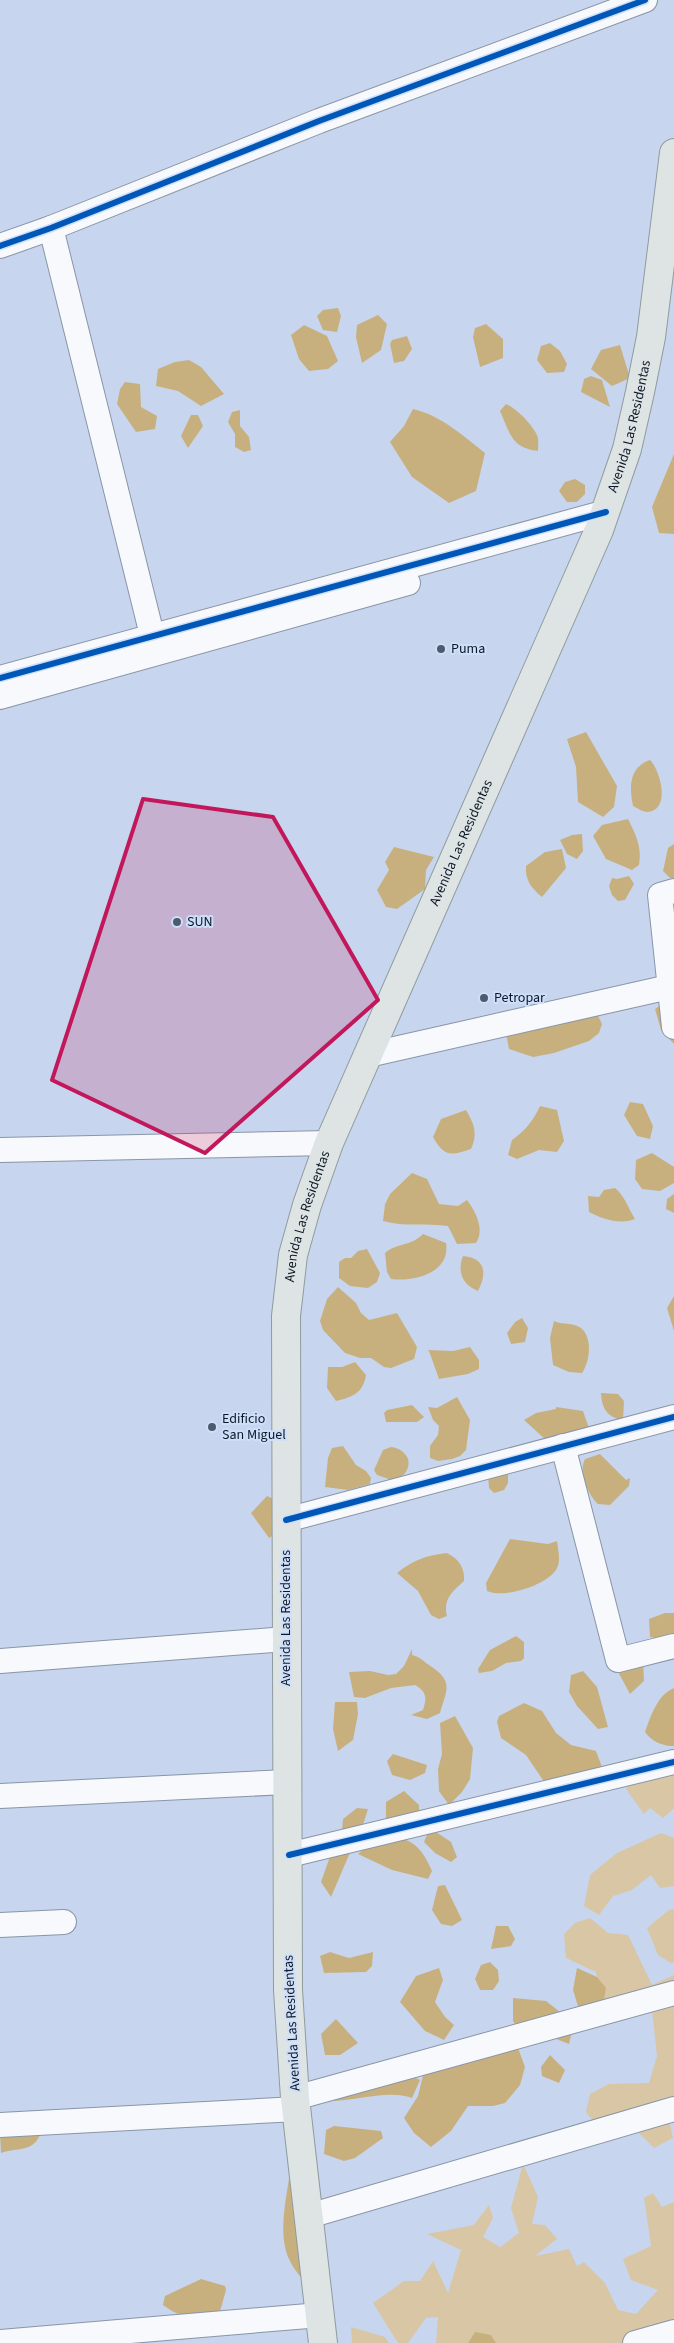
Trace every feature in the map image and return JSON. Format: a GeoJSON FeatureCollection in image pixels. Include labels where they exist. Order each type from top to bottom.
{"type":"FeatureCollection","features":[{"type":"Feature","properties":{"kind":"main road","name":"Avenida Las Residentas"},"geometry":{"type":"LineString","coordinates":[[322,2343],[296,2103],[288,1990],[287,1301],[293,1255],[307,1205],[330,1143],[602,521],[628,449],[651,337],[674,153]]}},
{"type":"Feature","properties":{"kind":"street"},"geometry":{"type":"LineString","coordinates":[[0,246],[51,228],[319,121],[644,0]]}},
{"type":"Feature","properties":{"kind":"street"},"geometry":{"type":"LineString","coordinates":[[51,228],[154,645]]}},
{"type":"Feature","properties":{"kind":"street"},"geometry":{"type":"LineString","coordinates":[[0,697],[154,645],[602,521]]}},
{"type":"Feature","properties":{"kind":"street"},"geometry":{"type":"LineString","coordinates":[[0,678],[154,645]]}},
{"type":"Feature","properties":{"kind":"street"},"geometry":{"type":"LineString","coordinates":[[674,891],[660,895],[674,1028]]}},
{"type":"Feature","properties":{"kind":"street"},"geometry":{"type":"LineString","coordinates":[[368,1055],[669,988]]}},
{"type":"Feature","properties":{"kind":"street"},"geometry":{"type":"LineString","coordinates":[[0,1150],[330,1143]]}},
{"type":"Feature","properties":{"kind":"street"},"geometry":{"type":"LineString","coordinates":[[286,1520],[674,1417]]}},
{"type":"Feature","properties":{"kind":"street"},"geometry":{"type":"LineString","coordinates":[[563,1446],[618,1660],[674,1646]]}},
{"type":"Feature","properties":{"kind":"street"},"geometry":{"type":"LineString","coordinates":[[0,1662],[286,1640]]}},
{"type":"Feature","properties":{"kind":"street"},"geometry":{"type":"LineString","coordinates":[[289,1854],[674,1762]]}},
{"type":"Feature","properties":{"kind":"street"},"geometry":{"type":"LineString","coordinates":[[0,1796],[287,1782]]}},
{"type":"Feature","properties":{"kind":"street"},"geometry":{"type":"LineString","coordinates":[[0,1925],[64,1922]]}},
{"type":"Feature","properties":{"kind":"street"},"geometry":{"type":"LineString","coordinates":[[0,2125],[296,2103],[674,1993]]}},
{"type":"Feature","properties":{"kind":"street"},"geometry":{"type":"LineString","coordinates":[[309,2216],[674,2109]]}},
{"type":"Feature","properties":{"kind":"street"},"geometry":{"type":"LineString","coordinates":[[0,2342],[320,2315]]}},
{"type":"Feature","properties":{"kind":"street"},"geometry":{"type":"LineString","coordinates":[[634,2343],[674,2332]]}},
{"type":"Feature","properties":{"kind":"highlighted area"},"geometry":{"type":"Polygon","coordinates":[[[143,799],[273,817],[378,1000],[205,1153],[52,1080],[143,799]]]}},
{"type":"Feature","properties":{"kind":"shaded area"},"geometry":{"type":"Polygon","coordinates":[[[338,308],[341,316],[337,332],[323,330],[317,316],[323,310],[338,308]]]}},
{"type":"Feature","properties":{"kind":"shaded area"},"geometry":{"type":"Polygon","coordinates":[[[378,315],[387,324],[381,350],[362,363],[356,337],[357,325],[378,315]]]}},
{"type":"Feature","properties":{"kind":"shaded area"},"geometry":{"type":"Polygon","coordinates":[[[486,324],[503,339],[503,358],[480,367],[473,337],[475,328],[486,324]]]}},
{"type":"Feature","properties":{"kind":"shaded area"},"geometry":{"type":"Polygon","coordinates":[[[304,325],[327,336],[338,361],[328,369],[309,371],[299,359],[291,335],[304,325]]]}},
{"type":"Feature","properties":{"kind":"shaded area"},"geometry":{"type":"Polygon","coordinates":[[[407,336],[412,349],[404,361],[394,363],[390,344],[392,340],[407,336]]]}},
{"type":"Feature","properties":{"kind":"shaded area"},"geometry":{"type":"Polygon","coordinates":[[[550,343],[560,351],[567,364],[564,372],[547,373],[537,360],[541,346],[550,343]]]}},
{"type":"Feature","properties":{"kind":"shaded area"},"geometry":{"type":"Polygon","coordinates":[[[620,345],[630,378],[612,386],[591,369],[601,350],[620,345]]]}},
{"type":"Feature","properties":{"kind":"shaded area"},"geometry":{"type":"Polygon","coordinates":[[[189,360],[201,367],[224,394],[201,406],[178,391],[156,386],[158,369],[175,362],[189,360]]]}},
{"type":"Feature","properties":{"kind":"shaded area"},"geometry":{"type":"Polygon","coordinates":[[[591,376],[602,380],[610,407],[581,392],[584,379],[591,376]]]}},
{"type":"Feature","properties":{"kind":"shaded area"},"geometry":{"type":"Polygon","coordinates":[[[125,382],[140,384],[141,407],[157,416],[155,429],[136,432],[117,404],[120,389],[125,382]]]}},
{"type":"Feature","properties":{"kind":"shaded area"},"geometry":{"type":"Polygon","coordinates":[[[506,404],[528,421],[535,431],[538,438],[538,451],[522,447],[509,433],[500,411],[506,404]]]}},
{"type":"Feature","properties":{"kind":"shaded area"},"geometry":{"type":"Polygon","coordinates":[[[413,409],[442,421],[485,453],[476,491],[449,503],[412,477],[390,442],[404,426],[413,409]]]}},
{"type":"Feature","properties":{"kind":"shaded area"},"geometry":{"type":"Polygon","coordinates":[[[240,410],[240,426],[249,437],[251,450],[244,452],[235,447],[235,434],[228,422],[232,412],[240,410]]]}},
{"type":"Feature","properties":{"kind":"shaded area"},"geometry":{"type":"Polygon","coordinates":[[[191,415],[198,415],[203,426],[188,448],[181,436],[191,415]]]}},
{"type":"Feature","properties":{"kind":"shaded area"},"geometry":{"type":"Polygon","coordinates":[[[674,454],[674,534],[659,533],[652,507],[674,454]]]}},
{"type":"Feature","properties":{"kind":"shaded area"},"geometry":{"type":"Polygon","coordinates":[[[575,479],[585,485],[585,494],[577,502],[567,502],[559,491],[565,482],[575,479]]]}},
{"type":"Feature","properties":{"kind":"shaded area"},"geometry":{"type":"Polygon","coordinates":[[[586,732],[617,786],[614,807],[603,817],[578,802],[576,767],[567,739],[586,732]]]}},
{"type":"Feature","properties":{"kind":"shaded area"},"geometry":{"type":"Polygon","coordinates":[[[650,760],[658,773],[662,790],[659,805],[654,810],[647,812],[633,806],[631,785],[634,773],[638,767],[650,760]]]}},
{"type":"Feature","properties":{"kind":"shaded area"},"geometry":{"type":"Polygon","coordinates":[[[628,819],[636,836],[640,852],[639,865],[632,870],[606,859],[593,836],[602,825],[628,819]]]}},
{"type":"Feature","properties":{"kind":"shaded area"},"geometry":{"type":"Polygon","coordinates":[[[582,834],[583,851],[577,859],[567,854],[560,840],[572,835],[582,834]]]}},
{"type":"Feature","properties":{"kind":"shaded area"},"geometry":{"type":"Polygon","coordinates":[[[674,844],[674,878],[670,878],[663,871],[668,848],[674,844]]]}},
{"type":"Feature","properties":{"kind":"shaded area"},"geometry":{"type":"Polygon","coordinates":[[[394,847],[434,857],[426,870],[425,889],[397,909],[386,907],[377,890],[389,870],[385,862],[394,847]]]}},
{"type":"Feature","properties":{"kind":"shaded area"},"geometry":{"type":"Polygon","coordinates":[[[562,849],[566,868],[542,897],[530,883],[526,866],[545,852],[562,849]]]}},
{"type":"Feature","properties":{"kind":"shaded area"},"geometry":{"type":"Polygon","coordinates":[[[629,876],[634,884],[625,900],[618,901],[612,895],[609,886],[612,878],[617,879],[629,876]]]}},
{"type":"Feature","properties":{"kind":"shaded area"},"geometry":{"type":"Polygon","coordinates":[[[674,995],[674,1044],[661,1030],[655,1009],[674,995]]]}},
{"type":"Feature","properties":{"kind":"shaded area"},"geometry":{"type":"Polygon","coordinates":[[[594,1007],[602,1024],[599,1033],[589,1041],[554,1053],[533,1057],[509,1049],[505,1028],[594,1007]]]}},
{"type":"Feature","properties":{"kind":"shaded area"},"geometry":{"type":"Polygon","coordinates":[[[630,1102],[643,1104],[653,1126],[650,1139],[637,1136],[624,1115],[630,1102]]]}},
{"type":"Feature","properties":{"kind":"shaded area"},"geometry":{"type":"Polygon","coordinates":[[[540,1106],[557,1110],[564,1141],[557,1152],[539,1150],[517,1159],[508,1155],[512,1140],[528,1125],[540,1106]]]}},
{"type":"Feature","properties":{"kind":"shaded area"},"geometry":{"type":"Polygon","coordinates":[[[466,1110],[475,1133],[471,1149],[453,1154],[449,1153],[437,1144],[433,1137],[441,1119],[466,1110]]]}},
{"type":"Feature","properties":{"kind":"shaded area"},"geometry":{"type":"Polygon","coordinates":[[[652,1153],[674,1167],[674,1183],[660,1191],[642,1189],[635,1179],[636,1160],[652,1153]]]}},
{"type":"Feature","properties":{"kind":"shaded area"},"geometry":{"type":"Polygon","coordinates":[[[412,1173],[427,1179],[439,1204],[458,1206],[467,1200],[478,1221],[480,1232],[476,1243],[457,1244],[448,1226],[399,1224],[383,1221],[385,1204],[390,1194],[412,1173]]]}},
{"type":"Feature","properties":{"kind":"shaded area"},"geometry":{"type":"Polygon","coordinates":[[[615,1188],[624,1198],[635,1219],[629,1221],[611,1220],[589,1212],[588,1196],[599,1197],[604,1190],[615,1188]]]}},
{"type":"Feature","properties":{"kind":"shaded area"},"geometry":{"type":"Polygon","coordinates":[[[674,1194],[674,1213],[666,1209],[667,1199],[674,1194]]]}},
{"type":"Feature","properties":{"kind":"shaded area"},"geometry":{"type":"Polygon","coordinates":[[[423,1234],[446,1243],[446,1253],[443,1262],[437,1268],[420,1277],[400,1280],[391,1279],[387,1272],[385,1253],[394,1247],[414,1241],[423,1234]]]}},
{"type":"Feature","properties":{"kind":"shaded area"},"geometry":{"type":"Polygon","coordinates":[[[367,1249],[380,1273],[377,1282],[368,1288],[350,1286],[339,1278],[339,1262],[345,1258],[351,1258],[358,1251],[367,1249]]]}},
{"type":"Feature","properties":{"kind":"shaded area"},"geometry":{"type":"Polygon","coordinates":[[[463,1256],[476,1260],[483,1268],[483,1279],[478,1291],[468,1285],[462,1277],[461,1262],[463,1256]]]}},
{"type":"Feature","properties":{"kind":"shaded area"},"geometry":{"type":"Polygon","coordinates":[[[338,1287],[356,1303],[361,1313],[369,1320],[397,1313],[417,1347],[414,1359],[391,1368],[384,1367],[371,1358],[360,1358],[345,1353],[323,1330],[320,1321],[327,1299],[338,1287]]]}},
{"type":"Feature","properties":{"kind":"shaded area"},"geometry":{"type":"Polygon","coordinates":[[[674,1296],[674,1331],[667,1308],[674,1296]]]}},
{"type":"Feature","properties":{"kind":"shaded area"},"geometry":{"type":"Polygon","coordinates":[[[522,1318],[528,1328],[525,1342],[511,1344],[507,1333],[515,1322],[522,1318]]]}},
{"type":"Feature","properties":{"kind":"shaded area"},"geometry":{"type":"Polygon","coordinates":[[[554,1321],[578,1326],[585,1332],[589,1350],[587,1363],[582,1373],[569,1372],[553,1365],[550,1338],[554,1321]]]}},
{"type":"Feature","properties":{"kind":"shaded area"},"geometry":{"type":"Polygon","coordinates":[[[470,1347],[479,1360],[479,1369],[468,1374],[439,1379],[427,1350],[453,1351],[470,1347]]]}},
{"type":"Feature","properties":{"kind":"shaded area"},"geometry":{"type":"Polygon","coordinates":[[[355,1362],[366,1375],[365,1381],[360,1390],[352,1396],[336,1401],[327,1388],[328,1367],[342,1367],[355,1362]]]}},
{"type":"Feature","properties":{"kind":"shaded area"},"geometry":{"type":"Polygon","coordinates":[[[601,1393],[618,1394],[624,1401],[623,1421],[606,1412],[601,1393]]]}},
{"type":"Feature","properties":{"kind":"shaded area"},"geometry":{"type":"Polygon","coordinates":[[[457,1397],[470,1420],[466,1450],[460,1456],[438,1461],[430,1458],[430,1446],[438,1435],[439,1426],[433,1420],[428,1407],[437,1408],[457,1397]]]}},
{"type":"Feature","properties":{"kind":"shaded area"},"geometry":{"type":"Polygon","coordinates":[[[412,1405],[424,1417],[417,1422],[386,1422],[384,1413],[387,1410],[412,1405]]]}},
{"type":"Feature","properties":{"kind":"shaded area"},"geometry":{"type":"Polygon","coordinates":[[[556,1407],[583,1411],[591,1434],[546,1440],[524,1420],[536,1413],[556,1409],[556,1407]]]}},
{"type":"Feature","properties":{"kind":"shaded area"},"geometry":{"type":"Polygon","coordinates":[[[343,1446],[356,1465],[366,1471],[371,1478],[370,1484],[348,1490],[325,1487],[328,1458],[332,1448],[343,1446]]]}},
{"type":"Feature","properties":{"kind":"shaded area"},"geometry":{"type":"Polygon","coordinates":[[[391,1447],[399,1449],[409,1461],[406,1472],[395,1481],[377,1475],[374,1470],[383,1450],[391,1447]]]}},
{"type":"Feature","properties":{"kind":"shaded area"},"geometry":{"type":"Polygon","coordinates":[[[600,1454],[626,1480],[630,1478],[629,1486],[610,1505],[598,1504],[594,1500],[583,1477],[585,1459],[600,1454]]]}},
{"type":"Feature","properties":{"kind":"shaded area"},"geometry":{"type":"Polygon","coordinates":[[[508,1472],[508,1483],[504,1490],[494,1493],[489,1488],[488,1475],[508,1472]]]}},
{"type":"Feature","properties":{"kind":"shaded area"},"geometry":{"type":"Polygon","coordinates":[[[267,1496],[280,1502],[281,1531],[269,1538],[251,1513],[267,1496]]]}},
{"type":"Feature","properties":{"kind":"shaded area"},"geometry":{"type":"Polygon","coordinates":[[[510,1539],[548,1544],[557,1541],[559,1558],[557,1568],[545,1580],[525,1589],[504,1593],[487,1591],[486,1583],[510,1539]]]}},
{"type":"Feature","properties":{"kind":"shaded area"},"geometry":{"type":"Polygon","coordinates":[[[447,1553],[460,1564],[464,1581],[452,1592],[447,1600],[447,1616],[439,1619],[431,1615],[418,1591],[397,1573],[421,1559],[447,1553]]]}},
{"type":"Feature","properties":{"kind":"shaded area"},"geometry":{"type":"Polygon","coordinates":[[[665,1613],[674,1613],[674,1642],[650,1637],[649,1619],[665,1613]]]}},
{"type":"Feature","properties":{"kind":"shaded area"},"geometry":{"type":"Polygon","coordinates":[[[516,1636],[524,1642],[524,1658],[521,1661],[506,1663],[492,1671],[479,1673],[478,1669],[490,1650],[516,1636]]]}},
{"type":"Feature","properties":{"kind":"shaded area"},"geometry":{"type":"Polygon","coordinates":[[[412,1649],[412,1655],[437,1671],[445,1681],[447,1686],[440,1713],[427,1719],[411,1715],[423,1710],[425,1702],[424,1693],[415,1685],[391,1688],[365,1698],[354,1697],[349,1672],[370,1671],[388,1675],[396,1674],[404,1666],[412,1649]]]}},
{"type":"Feature","properties":{"kind":"shaded area"},"geometry":{"type":"Polygon","coordinates":[[[610,1657],[643,1658],[644,1681],[630,1694],[610,1657]]]}},
{"type":"Feature","properties":{"kind":"shaded area"},"geometry":{"type":"Polygon","coordinates":[[[583,1671],[597,1687],[608,1727],[598,1729],[577,1706],[569,1692],[571,1675],[583,1671]]]}},
{"type":"Feature","properties":{"kind":"shaded area"},"geometry":{"type":"Polygon","coordinates":[[[674,1688],[674,1746],[670,1746],[654,1741],[645,1732],[659,1701],[668,1691],[674,1688]]]}},
{"type":"Feature","properties":{"kind":"shaded area"},"geometry":{"type":"Polygon","coordinates":[[[335,1702],[357,1702],[358,1714],[353,1740],[338,1751],[333,1729],[335,1702]]]}},
{"type":"Feature","properties":{"kind":"shaded area"},"geometry":{"type":"Polygon","coordinates":[[[524,1703],[542,1711],[556,1733],[571,1745],[596,1751],[602,1767],[549,1789],[526,1755],[501,1738],[497,1722],[499,1716],[524,1703]]]}},
{"type":"Feature","properties":{"kind":"shaded area"},"geometry":{"type":"Polygon","coordinates":[[[455,1716],[473,1748],[470,1779],[462,1792],[449,1805],[439,1791],[438,1769],[442,1754],[440,1723],[455,1716]]]}},
{"type":"Feature","properties":{"kind":"shaded area"},"geometry":{"type":"Polygon","coordinates":[[[393,1754],[427,1765],[425,1773],[410,1780],[392,1775],[387,1761],[393,1754]]]}},
{"type":"Feature","properties":{"kind":"shaded area"},"geometry":{"type":"Polygon","coordinates":[[[643,1764],[674,1772],[674,1808],[663,1818],[650,1808],[644,1814],[626,1789],[643,1764]]]}},
{"type":"Feature","properties":{"kind":"shaded area"},"geometry":{"type":"Polygon","coordinates":[[[404,1791],[419,1805],[419,1814],[386,1820],[386,1802],[404,1791]]]}},
{"type":"Feature","properties":{"kind":"shaded area"},"geometry":{"type":"Polygon","coordinates":[[[357,1808],[368,1809],[362,1828],[342,1830],[343,1819],[357,1808]]]}},
{"type":"Feature","properties":{"kind":"shaded area"},"geometry":{"type":"Polygon","coordinates":[[[430,1828],[451,1842],[457,1857],[451,1862],[435,1853],[424,1842],[430,1828]]]}},
{"type":"Feature","properties":{"kind":"shaded area"},"geometry":{"type":"Polygon","coordinates":[[[661,1833],[674,1838],[674,1886],[660,1888],[651,1875],[632,1890],[613,1896],[599,1915],[584,1906],[590,1875],[617,1853],[661,1833]]]}},
{"type":"Feature","properties":{"kind":"shaded area"},"geometry":{"type":"Polygon","coordinates":[[[381,1835],[407,1840],[418,1848],[432,1871],[428,1879],[392,1870],[358,1854],[381,1835]]]}},
{"type":"Feature","properties":{"kind":"shaded area"},"geometry":{"type":"Polygon","coordinates":[[[333,1848],[352,1848],[331,1897],[321,1882],[333,1848]]]}},
{"type":"Feature","properties":{"kind":"shaded area"},"geometry":{"type":"Polygon","coordinates":[[[445,1885],[462,1920],[452,1926],[441,1924],[432,1910],[438,1886],[445,1885]]]}},
{"type":"Feature","properties":{"kind":"shaded area"},"geometry":{"type":"Polygon","coordinates":[[[674,1909],[674,1962],[671,1963],[658,1955],[647,1928],[669,1910],[674,1909]]]}},
{"type":"Feature","properties":{"kind":"shaded area"},"geometry":{"type":"Polygon","coordinates":[[[590,1918],[608,1933],[628,1935],[652,1985],[674,1975],[674,2103],[666,2106],[673,2138],[654,2148],[637,2131],[594,2122],[586,2112],[590,2094],[609,2084],[649,2083],[657,2056],[652,2010],[603,2006],[596,1972],[566,1958],[564,1934],[575,1923],[590,1918]]]}},
{"type":"Feature","properties":{"kind":"shaded area"},"geometry":{"type":"Polygon","coordinates":[[[496,1926],[508,1926],[515,1939],[511,1946],[491,1949],[496,1926]]]}},
{"type":"Feature","properties":{"kind":"shaded area"},"geometry":{"type":"Polygon","coordinates":[[[330,1952],[349,1958],[373,1952],[372,1966],[366,1972],[324,1973],[320,1956],[330,1952]]]}},
{"type":"Feature","properties":{"kind":"shaded area"},"geometry":{"type":"Polygon","coordinates":[[[490,1962],[498,1970],[499,1981],[493,1990],[480,1990],[475,1979],[481,1965],[490,1962]]]}},
{"type":"Feature","properties":{"kind":"shaded area"},"geometry":{"type":"Polygon","coordinates":[[[439,1968],[443,1980],[435,2002],[445,2017],[454,2025],[444,2040],[425,2031],[400,2002],[416,1976],[439,1968]]]}},
{"type":"Feature","properties":{"kind":"shaded area"},"geometry":{"type":"Polygon","coordinates":[[[577,1968],[597,1977],[606,1988],[604,2000],[593,2014],[581,2016],[573,1990],[577,1968]]]}},
{"type":"Feature","properties":{"kind":"shaded area"},"geometry":{"type":"Polygon","coordinates":[[[513,1998],[546,2001],[574,2023],[569,2044],[534,2030],[516,2026],[513,2021],[513,1998]]]}},
{"type":"Feature","properties":{"kind":"shaded area"},"geometry":{"type":"Polygon","coordinates":[[[336,2019],[358,2043],[340,2055],[325,2055],[321,2034],[336,2019]]]}},
{"type":"Feature","properties":{"kind":"shaded area"},"geometry":{"type":"Polygon","coordinates":[[[518,2048],[525,2067],[520,2085],[505,2103],[493,2106],[468,2106],[451,2131],[431,2147],[414,2133],[404,2118],[418,2096],[425,2067],[518,2048]]]}},
{"type":"Feature","properties":{"kind":"shaded area"},"geometry":{"type":"Polygon","coordinates":[[[550,2055],[565,2070],[559,2083],[542,2076],[541,2067],[550,2055]]]}},
{"type":"Feature","properties":{"kind":"shaded area"},"geometry":{"type":"Polygon","coordinates":[[[396,2068],[420,2080],[412,2098],[382,2095],[327,2101],[396,2068]]]}},
{"type":"Feature","properties":{"kind":"shaded area"},"geometry":{"type":"Polygon","coordinates":[[[27,2122],[40,2135],[37,2141],[28,2147],[1,2153],[0,2132],[27,2122]]]}},
{"type":"Feature","properties":{"kind":"shaded area"},"geometry":{"type":"Polygon","coordinates":[[[334,2126],[381,2131],[383,2138],[355,2158],[344,2161],[324,2154],[326,2130],[334,2126]]]}},
{"type":"Feature","properties":{"kind":"shaded area"},"geometry":{"type":"Polygon","coordinates":[[[291,2164],[308,2286],[292,2264],[284,2239],[284,2213],[291,2164]]]}},
{"type":"Feature","properties":{"kind":"shaded area"},"geometry":{"type":"Polygon","coordinates":[[[523,2164],[538,2197],[532,2224],[545,2225],[557,2239],[535,2256],[569,2249],[577,2266],[584,2262],[605,2283],[618,2310],[636,2314],[658,2290],[631,2280],[623,2259],[651,2246],[644,2198],[653,2193],[662,2207],[674,2202],[674,2343],[436,2343],[438,2317],[426,2318],[408,2343],[398,2343],[373,2303],[404,2281],[420,2281],[433,2261],[448,2293],[461,2250],[427,2234],[474,2225],[489,2205],[493,2218],[483,2237],[500,2247],[519,2233],[511,2208],[523,2164]]]}},
{"type":"Feature","properties":{"kind":"shaded area"},"geometry":{"type":"Polygon","coordinates":[[[201,2279],[225,2286],[226,2290],[219,2315],[204,2318],[190,2317],[176,2313],[163,2305],[165,2296],[201,2279]]]}},
{"type":"Feature","properties":{"kind":"shaded area"},"geometry":{"type":"Polygon","coordinates":[[[351,2327],[385,2337],[389,2343],[352,2343],[351,2327]]]}},
{"type":"Feature","properties":{"kind":"shaded area"},"geometry":{"type":"Polygon","coordinates":[[[475,2332],[491,2335],[496,2343],[468,2343],[475,2332]]]}},
{"type":"Feature","properties":{"kind":"cycle path"},"geometry":{"type":"LineString","coordinates":[[0,246],[51,228],[319,121],[645,0]]}},
{"type":"Feature","properties":{"kind":"cycle path"},"geometry":{"type":"LineString","coordinates":[[0,678],[606,512]]}},
{"type":"Feature","properties":{"kind":"cycle path"},"geometry":{"type":"LineString","coordinates":[[286,1520],[674,1417]]}},
{"type":"Feature","properties":{"kind":"cycle path"},"geometry":{"type":"LineString","coordinates":[[289,1855],[674,1762]]}},
{"type":"Feature","properties":{"kind":"place","name":"Puma"},"geometry":{"type":"Point","coordinates":[441,649]}},
{"type":"Feature","properties":{"kind":"place","name":"SUN"},"geometry":{"type":"Point","coordinates":[177,922]}},
{"type":"Feature","properties":{"kind":"place","name":"Petropar"},"geometry":{"type":"Point","coordinates":[484,998]}},
{"type":"Feature","properties":{"kind":"place","name":"Edificio San Miguel"},"geometry":{"type":"Point","coordinates":[212,1427]}}]}
